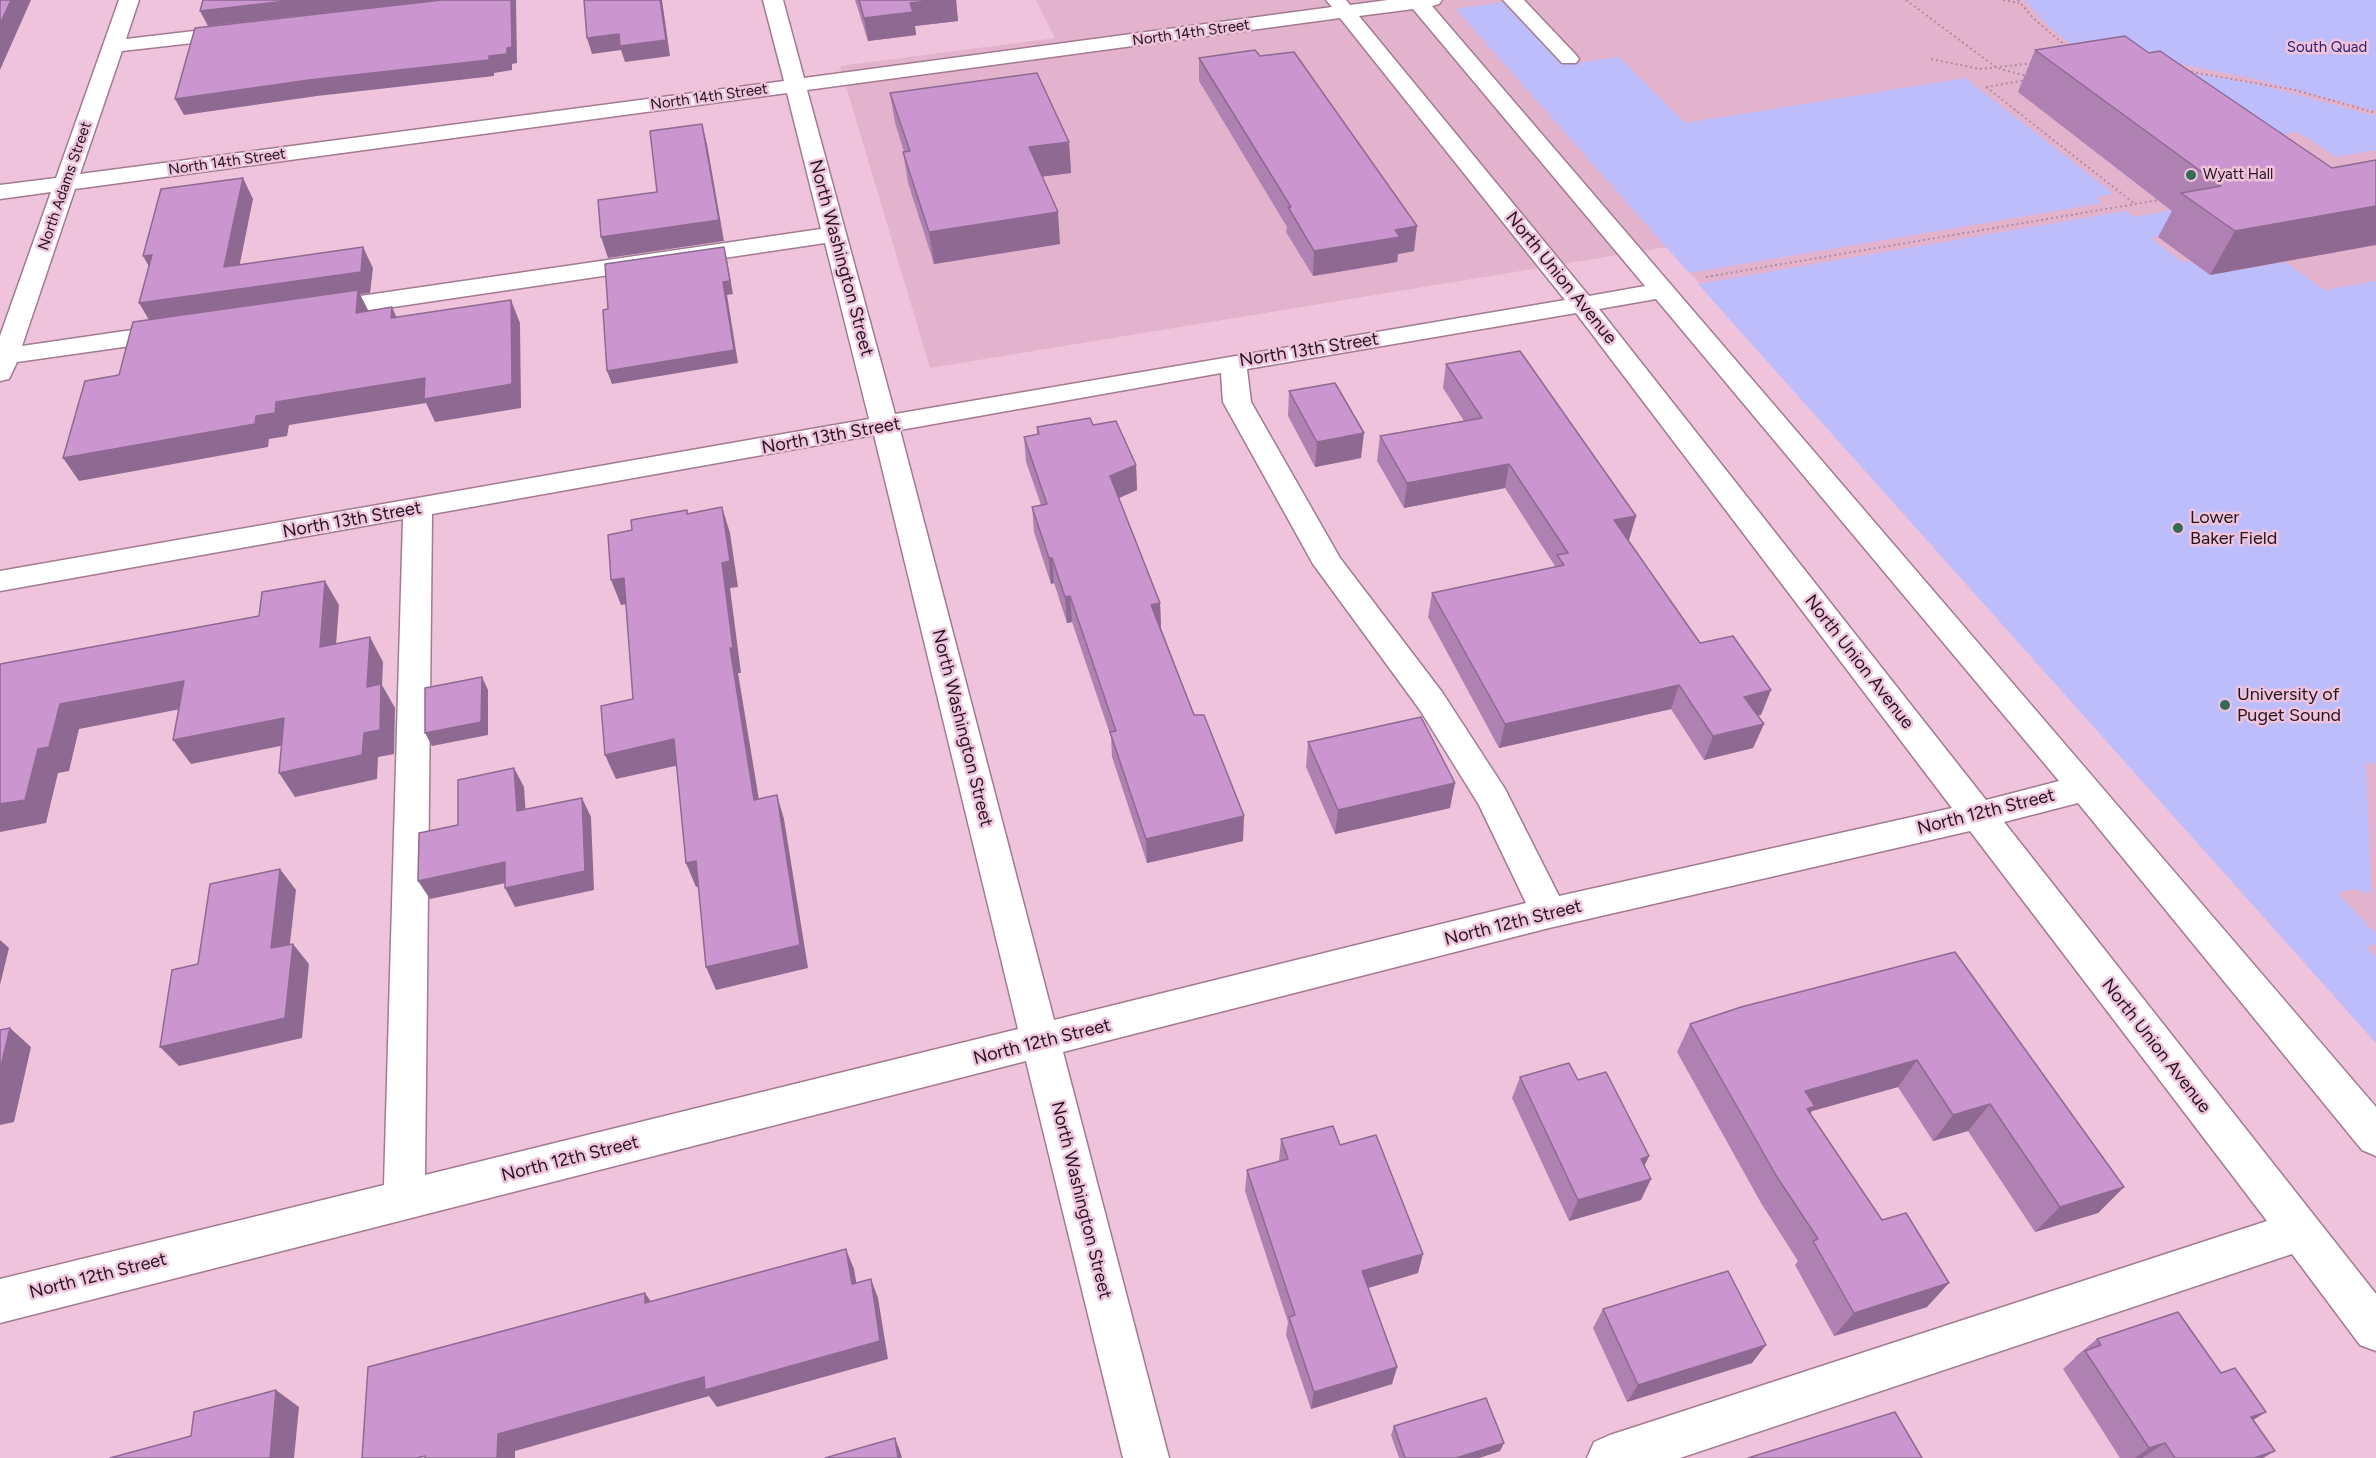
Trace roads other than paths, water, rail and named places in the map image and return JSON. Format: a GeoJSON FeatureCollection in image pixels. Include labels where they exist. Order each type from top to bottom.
{"type":"FeatureCollection","features":[{"type":"Feature","properties":{"kind":"street","name":"North Adams Street"},"geometry":{"type":"LineString","coordinates":[[3,364],[129,0]]}},
{"type":"Feature","properties":{"kind":"street","name":"North Washington Street"},"geometry":{"type":"LineString","coordinates":[[773,0],[885,426],[1146,1458]]}},
{"type":"Feature","properties":{"kind":"street"},"geometry":{"type":"LineString","coordinates":[[1513,0],[1569,59]]}},
{"type":"Feature","properties":{"kind":"street"},"geometry":{"type":"LineString","coordinates":[[1422,1],[1662,291],[2085,788],[2376,1137]]}},
{"type":"Feature","properties":{"kind":"street","name":"North 14th Street"},"geometry":{"type":"LineString","coordinates":[[0,192],[795,86],[1341,6],[1422,1]]}},
{"type":"Feature","properties":{"kind":"street","name":"North Union Avenue"},"geometry":{"type":"LineString","coordinates":[[1341,6],[1583,305],[2376,1329]]}},
{"type":"Feature","properties":{"kind":"street"},"geometry":{"type":"LineString","coordinates":[[114,46],[255,30]]}},
{"type":"Feature","properties":{"kind":"street"},"geometry":{"type":"LineString","coordinates":[[290,314],[834,234]]}},
{"type":"Feature","properties":{"kind":"street","name":"North 13th Street"},"geometry":{"type":"LineString","coordinates":[[0,581],[1233,363],[1662,291]]}},
{"type":"Feature","properties":{"kind":"street"},"geometry":{"type":"LineString","coordinates":[[3,364],[195,328]]}},
{"type":"Feature","properties":{"kind":"street"},"geometry":{"type":"LineString","coordinates":[[1233,363],[1237,402],[1328,564],[1431,701],[1493,799],[1549,913]]}},
{"type":"Feature","properties":{"kind":"street"},"geometry":{"type":"LineString","coordinates":[[404,1200],[418,508]]}},
{"type":"Feature","properties":{"kind":"street","name":"North 12th Street"},"geometry":{"type":"LineString","coordinates":[[0,1301],[1549,913],[1977,816],[2085,788]]}},
{"type":"Feature","properties":{"kind":"street"},"geometry":{"type":"LineString","coordinates":[[1610,1458],[2300,1231]]}},
{"type":"Feature","properties":{"kind":"place","name":"Wyatt Hall"},"geometry":{"type":"Point","coordinates":[2191,175]}},
{"type":"Feature","properties":{"kind":"place","name":"Lower Baker Field"},"geometry":{"type":"Point","coordinates":[2178,528]}},
{"type":"Feature","properties":{"kind":"place","name":"University of Puget Sound"},"geometry":{"type":"Point","coordinates":[2225,705]}},
{"type":"Feature","properties":{"kind":"park label","name":"South Quad"},"geometry":{"type":"Point","coordinates":[2327,48]}}]}
